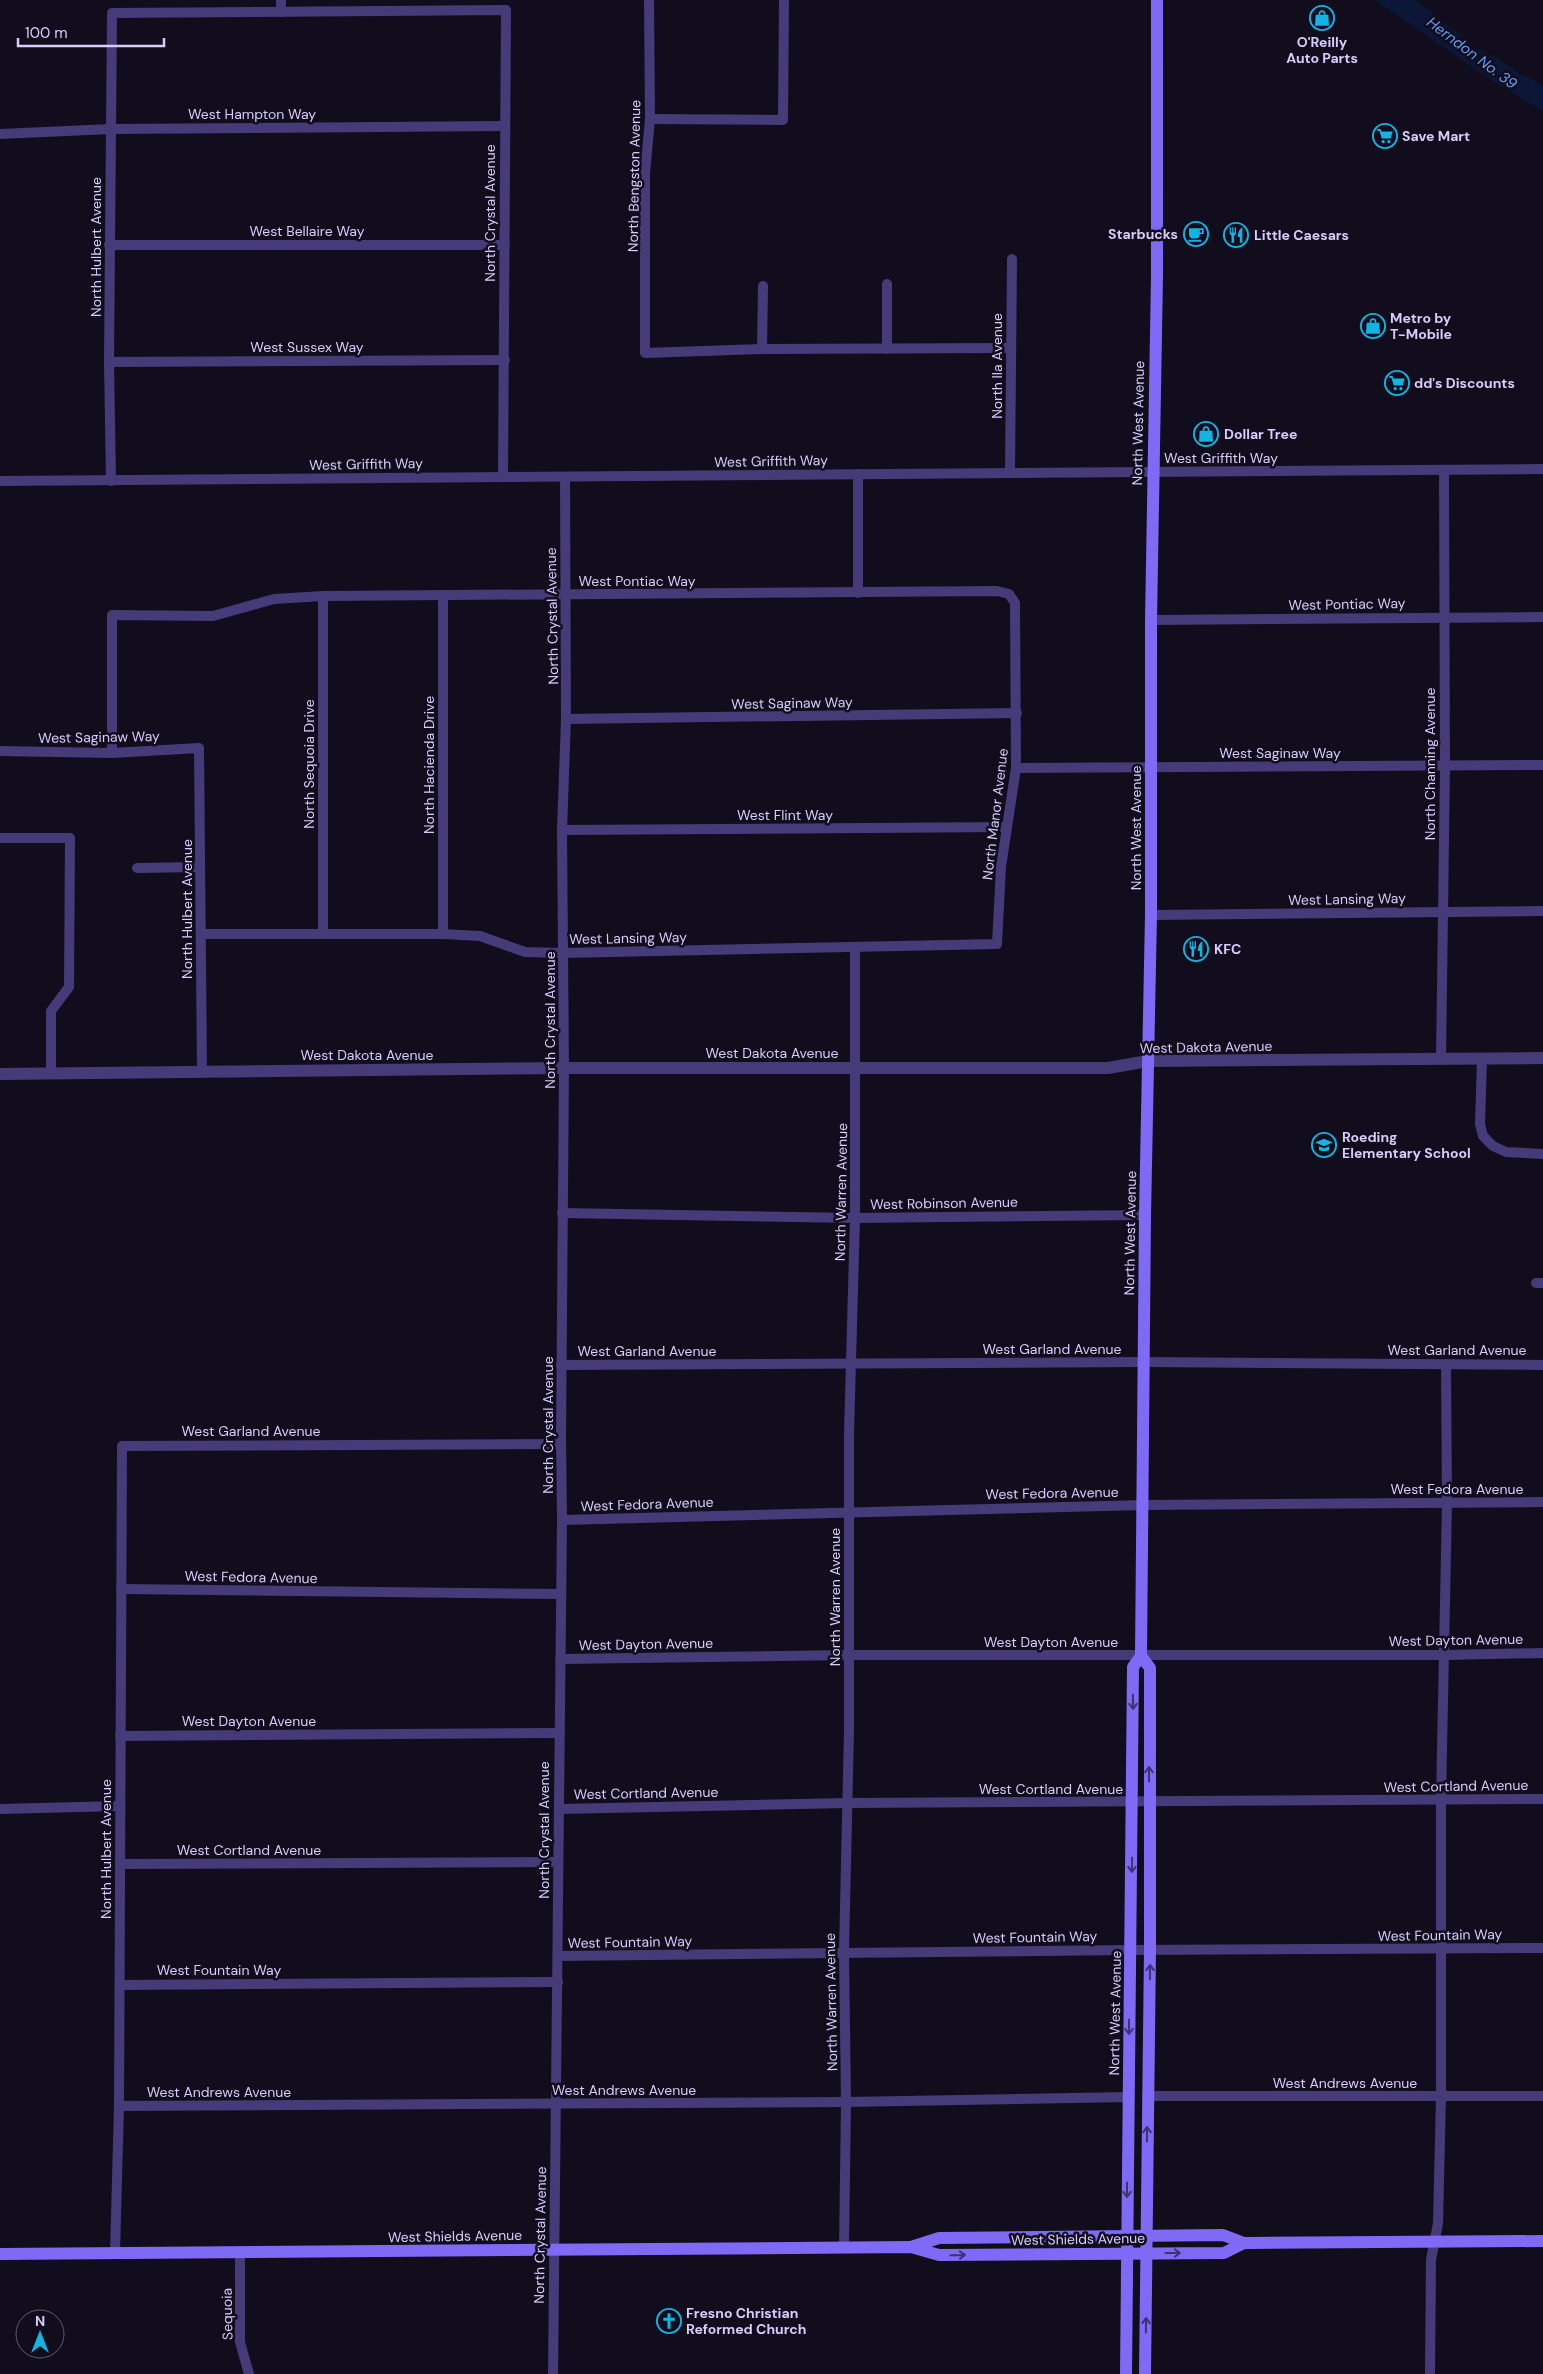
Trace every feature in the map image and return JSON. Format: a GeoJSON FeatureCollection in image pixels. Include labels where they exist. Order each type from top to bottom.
{"type":"FeatureCollection","features":[{"type":"Feature","properties":{"kind":"main road","name":"North West Avenue"},"geometry":{"type":"LineString","coordinates":[[1145,2374],[1150,1950],[1148,1802],[1150,1668],[1141,1656],[1151,915],[1152,472],[1157,276],[1156,0]]}},
{"type":"Feature","properties":{"kind":"main road","name":"North West Avenue"},"geometry":{"type":"LineString","coordinates":[[1126,2374],[1132,1667],[1141,1656]]}},
{"type":"Feature","properties":{"kind":"main road","name":"West Shields Avenue"},"geometry":{"type":"LineString","coordinates":[[911,2247],[939,2238],[1127,2235],[1223,2235],[1244,2244]]}},
{"type":"Feature","properties":{"kind":"main road","name":"West Shields Avenue"},"geometry":{"type":"LineString","coordinates":[[0,2254],[844,2247],[911,2247],[939,2255],[1224,2253],[1244,2244],[1543,2241]]}},
{"type":"Feature","properties":{"kind":"street"},"geometry":{"type":"LineString","coordinates":[[281,0],[281,12]]}},
{"type":"Feature","properties":{"kind":"street","name":"North Bengston Avenue"},"geometry":{"type":"LineString","coordinates":[[649,0],[650,120],[645,173],[645,353],[762,349]]}},
{"type":"Feature","properties":{"kind":"street"},"geometry":{"type":"LineString","coordinates":[[650,120],[783,120],[784,0]]}},
{"type":"Feature","properties":{"kind":"street","name":"North Crystal Avenue"},"geometry":{"type":"LineString","coordinates":[[281,12],[506,10],[503,476]]}},
{"type":"Feature","properties":{"kind":"street","name":"North Hulbert Avenue"},"geometry":{"type":"LineString","coordinates":[[111,481],[109,362],[112,14],[281,12]]}},
{"type":"Feature","properties":{"kind":"street","name":"West Hampton Way"},"geometry":{"type":"LineString","coordinates":[[0,134],[111,129],[504,126]]}},
{"type":"Feature","properties":{"kind":"street","name":"West Bellaire Way"},"geometry":{"type":"LineString","coordinates":[[110,245],[505,245]]}},
{"type":"Feature","properties":{"kind":"street","name":"North Ila Avenue"},"geometry":{"type":"LineString","coordinates":[[1010,473],[1012,259]]}},
{"type":"Feature","properties":{"kind":"street"},"geometry":{"type":"LineString","coordinates":[[887,284],[887,349]]}},
{"type":"Feature","properties":{"kind":"street"},"geometry":{"type":"LineString","coordinates":[[763,286],[762,349],[1011,348]]}},
{"type":"Feature","properties":{"kind":"street","name":"West Sussex Way"},"geometry":{"type":"LineString","coordinates":[[109,362],[505,360]]}},
{"type":"Feature","properties":{"kind":"street","name":"West Griffith Way"},"geometry":{"type":"LineString","coordinates":[[0,482],[503,476],[1543,469]]}},
{"type":"Feature","properties":{"kind":"street","name":"North Channing Avenue"},"geometry":{"type":"LineString","coordinates":[[1441,1059],[1445,767],[1444,470]]}},
{"type":"Feature","properties":{"kind":"street"},"geometry":{"type":"LineString","coordinates":[[858,474],[858,593]]}},
{"type":"Feature","properties":{"kind":"street","name":"North Crystal Avenue"},"geometry":{"type":"LineString","coordinates":[[552,2374],[558,1982],[558,1733],[562,1520],[561,1365],[564,1068],[562,830],[566,719],[565,477]]}},
{"type":"Feature","properties":{"kind":"street","name":"West Pontiac Way"},"geometry":{"type":"LineString","coordinates":[[112,753],[112,615],[212,616],[274,599],[323,596],[997,591],[1003,592],[1012,598]]}},
{"type":"Feature","properties":{"kind":"street","name":"North Sequoia Drive"},"geometry":{"type":"LineString","coordinates":[[323,596],[324,933]]}},
{"type":"Feature","properties":{"kind":"street","name":"North Hacienda Drive"},"geometry":{"type":"LineString","coordinates":[[443,596],[443,934]]}},
{"type":"Feature","properties":{"kind":"street","name":"North Manor Avenue"},"geometry":{"type":"LineString","coordinates":[[997,944],[1001,867],[1016,768],[1016,618],[1012,598]]}},
{"type":"Feature","properties":{"kind":"street","name":"West Pontiac Way"},"geometry":{"type":"LineString","coordinates":[[1151,620],[1543,617]]}},
{"type":"Feature","properties":{"kind":"street","name":"West Saginaw Way"},"geometry":{"type":"LineString","coordinates":[[566,719],[1017,714]]}},
{"type":"Feature","properties":{"kind":"street","name":"North Hulbert Avenue"},"geometry":{"type":"LineString","coordinates":[[199,748],[202,1071]]}},
{"type":"Feature","properties":{"kind":"street","name":"West Saginaw Way"},"geometry":{"type":"LineString","coordinates":[[0,751],[112,753],[199,748]]}},
{"type":"Feature","properties":{"kind":"street","name":"West Saginaw Way"},"geometry":{"type":"LineString","coordinates":[[1016,768],[1543,765]]}},
{"type":"Feature","properties":{"kind":"street","name":"West Flint Way"},"geometry":{"type":"LineString","coordinates":[[562,830],[1007,827]]}},
{"type":"Feature","properties":{"kind":"street"},"geometry":{"type":"LineString","coordinates":[[0,838],[70,838],[69,987],[51,1011],[51,1074]]}},
{"type":"Feature","properties":{"kind":"street"},"geometry":{"type":"LineString","coordinates":[[137,868],[200,867]]}},
{"type":"Feature","properties":{"kind":"street","name":"West Lansing Way"},"geometry":{"type":"LineString","coordinates":[[1151,915],[1543,911]]}},
{"type":"Feature","properties":{"kind":"street","name":"West Lansing Way"},"geometry":{"type":"LineString","coordinates":[[202,934],[443,934],[480,936],[525,952],[563,953],[997,944]]}},
{"type":"Feature","properties":{"kind":"street","name":"North Warren Avenue"},"geometry":{"type":"LineString","coordinates":[[844,2247],[846,2102],[844,1952],[849,1730],[848,1511],[850,1364],[856,1218],[855,948]]}},
{"type":"Feature","properties":{"kind":"street"},"geometry":{"type":"LineString","coordinates":[[1482,1058],[1480,1124],[1483,1136],[1493,1146],[1506,1152],[1543,1154]]}},
{"type":"Feature","properties":{"kind":"street","name":"West Dakota Avenue"},"geometry":{"type":"LineString","coordinates":[[0,1074],[564,1068],[1108,1068],[1148,1061],[1543,1058]]}},
{"type":"Feature","properties":{"kind":"street","name":"West Robinson Avenue"},"geometry":{"type":"LineString","coordinates":[[562,1213],[856,1218],[1146,1214]]}},
{"type":"Feature","properties":{"kind":"street","name":"West Garland Avenue"},"geometry":{"type":"LineString","coordinates":[[561,1365],[1144,1362],[1543,1365]]}},
{"type":"Feature","properties":{"kind":"street"},"geometry":{"type":"LineString","coordinates":[[1430,2374],[1431,2260],[1438,2223],[1440,2097],[1441,1800],[1447,1503],[1446,1364]]}},
{"type":"Feature","properties":{"kind":"street","name":"West Garland Avenue"},"geometry":{"type":"LineString","coordinates":[[122,1446],[561,1444]]}},
{"type":"Feature","properties":{"kind":"street","name":"North Hulbert Avenue"},"geometry":{"type":"LineString","coordinates":[[115,2253],[119,2106],[122,1446]]}},
{"type":"Feature","properties":{"kind":"street","name":"West Fedora Avenue"},"geometry":{"type":"LineString","coordinates":[[562,1520],[848,1511],[1144,1505],[1543,1502]]}},
{"type":"Feature","properties":{"kind":"street","name":"West Fedora Avenue"},"geometry":{"type":"LineString","coordinates":[[121,1589],[561,1594]]}},
{"type":"Feature","properties":{"kind":"street","name":"West Dayton Avenue"},"geometry":{"type":"LineString","coordinates":[[560,1659],[849,1655],[1141,1656],[1543,1653]]}},
{"type":"Feature","properties":{"kind":"street","name":"West Dayton Avenue"},"geometry":{"type":"LineString","coordinates":[[120,1736],[558,1733]]}},
{"type":"Feature","properties":{"kind":"street","name":"West Cortland Avenue"},"geometry":{"type":"LineString","coordinates":[[559,1808],[1543,1799]]}},
{"type":"Feature","properties":{"kind":"street"},"geometry":{"type":"LineString","coordinates":[[0,1809],[119,1806]]}},
{"type":"Feature","properties":{"kind":"street","name":"West Cortland Avenue"},"geometry":{"type":"LineString","coordinates":[[120,1864],[558,1862]]}},
{"type":"Feature","properties":{"kind":"street","name":"West Fountain Way"},"geometry":{"type":"LineString","coordinates":[[558,1956],[844,1952],[1543,1948]]}},
{"type":"Feature","properties":{"kind":"street","name":"West Fountain Way"},"geometry":{"type":"LineString","coordinates":[[120,1985],[558,1982]]}},
{"type":"Feature","properties":{"kind":"street","name":"West Andrews Avenue"},"geometry":{"type":"LineString","coordinates":[[1147,2096],[1543,2096]]}},
{"type":"Feature","properties":{"kind":"street","name":"West Andrews Avenue"},"geometry":{"type":"LineString","coordinates":[[119,2106],[846,2102],[1129,2097]]}},
{"type":"Feature","properties":{"kind":"street","name":"Sequoia"},"geometry":{"type":"LineString","coordinates":[[240,2253],[240,2342],[249,2374]]}},
{"type":"Feature","properties":{"kind":"water","name":"Herndon No. 39"},"geometry":{"type":"Polygon","coordinates":[[[1375,0],[1416,0],[1460,35],[1465,44],[1496,57],[1543,87],[1543,111],[1494,82],[1375,0]]]}},
{"type":"Feature","properties":{"kind":"place","name":"O'Reilly Auto Parts"},"geometry":{"type":"Point","coordinates":[1322,18]}},
{"type":"Feature","properties":{"kind":"place","name":"Save Mart"},"geometry":{"type":"Point","coordinates":[1385,136]}},
{"type":"Feature","properties":{"kind":"place","name":"Starbucks"},"geometry":{"type":"Point","coordinates":[1196,234]}},
{"type":"Feature","properties":{"kind":"place","name":"Little Caesars"},"geometry":{"type":"Point","coordinates":[1236,235]}},
{"type":"Feature","properties":{"kind":"place","name":"Metro by T-Mobile"},"geometry":{"type":"Point","coordinates":[1373,326]}},
{"type":"Feature","properties":{"kind":"place","name":"dd's Discounts"},"geometry":{"type":"Point","coordinates":[1397,383]}},
{"type":"Feature","properties":{"kind":"place","name":"Dollar Tree"},"geometry":{"type":"Point","coordinates":[1206,434]}},
{"type":"Feature","properties":{"kind":"place","name":"KFC"},"geometry":{"type":"Point","coordinates":[1196,949]}},
{"type":"Feature","properties":{"kind":"place","name":"Roeding Elementary School"},"geometry":{"type":"Point","coordinates":[1324,1145]}},
{"type":"Feature","properties":{"kind":"place","name":"Fresno Christian Reformed Church"},"geometry":{"type":"Point","coordinates":[669,2321]}}]}
